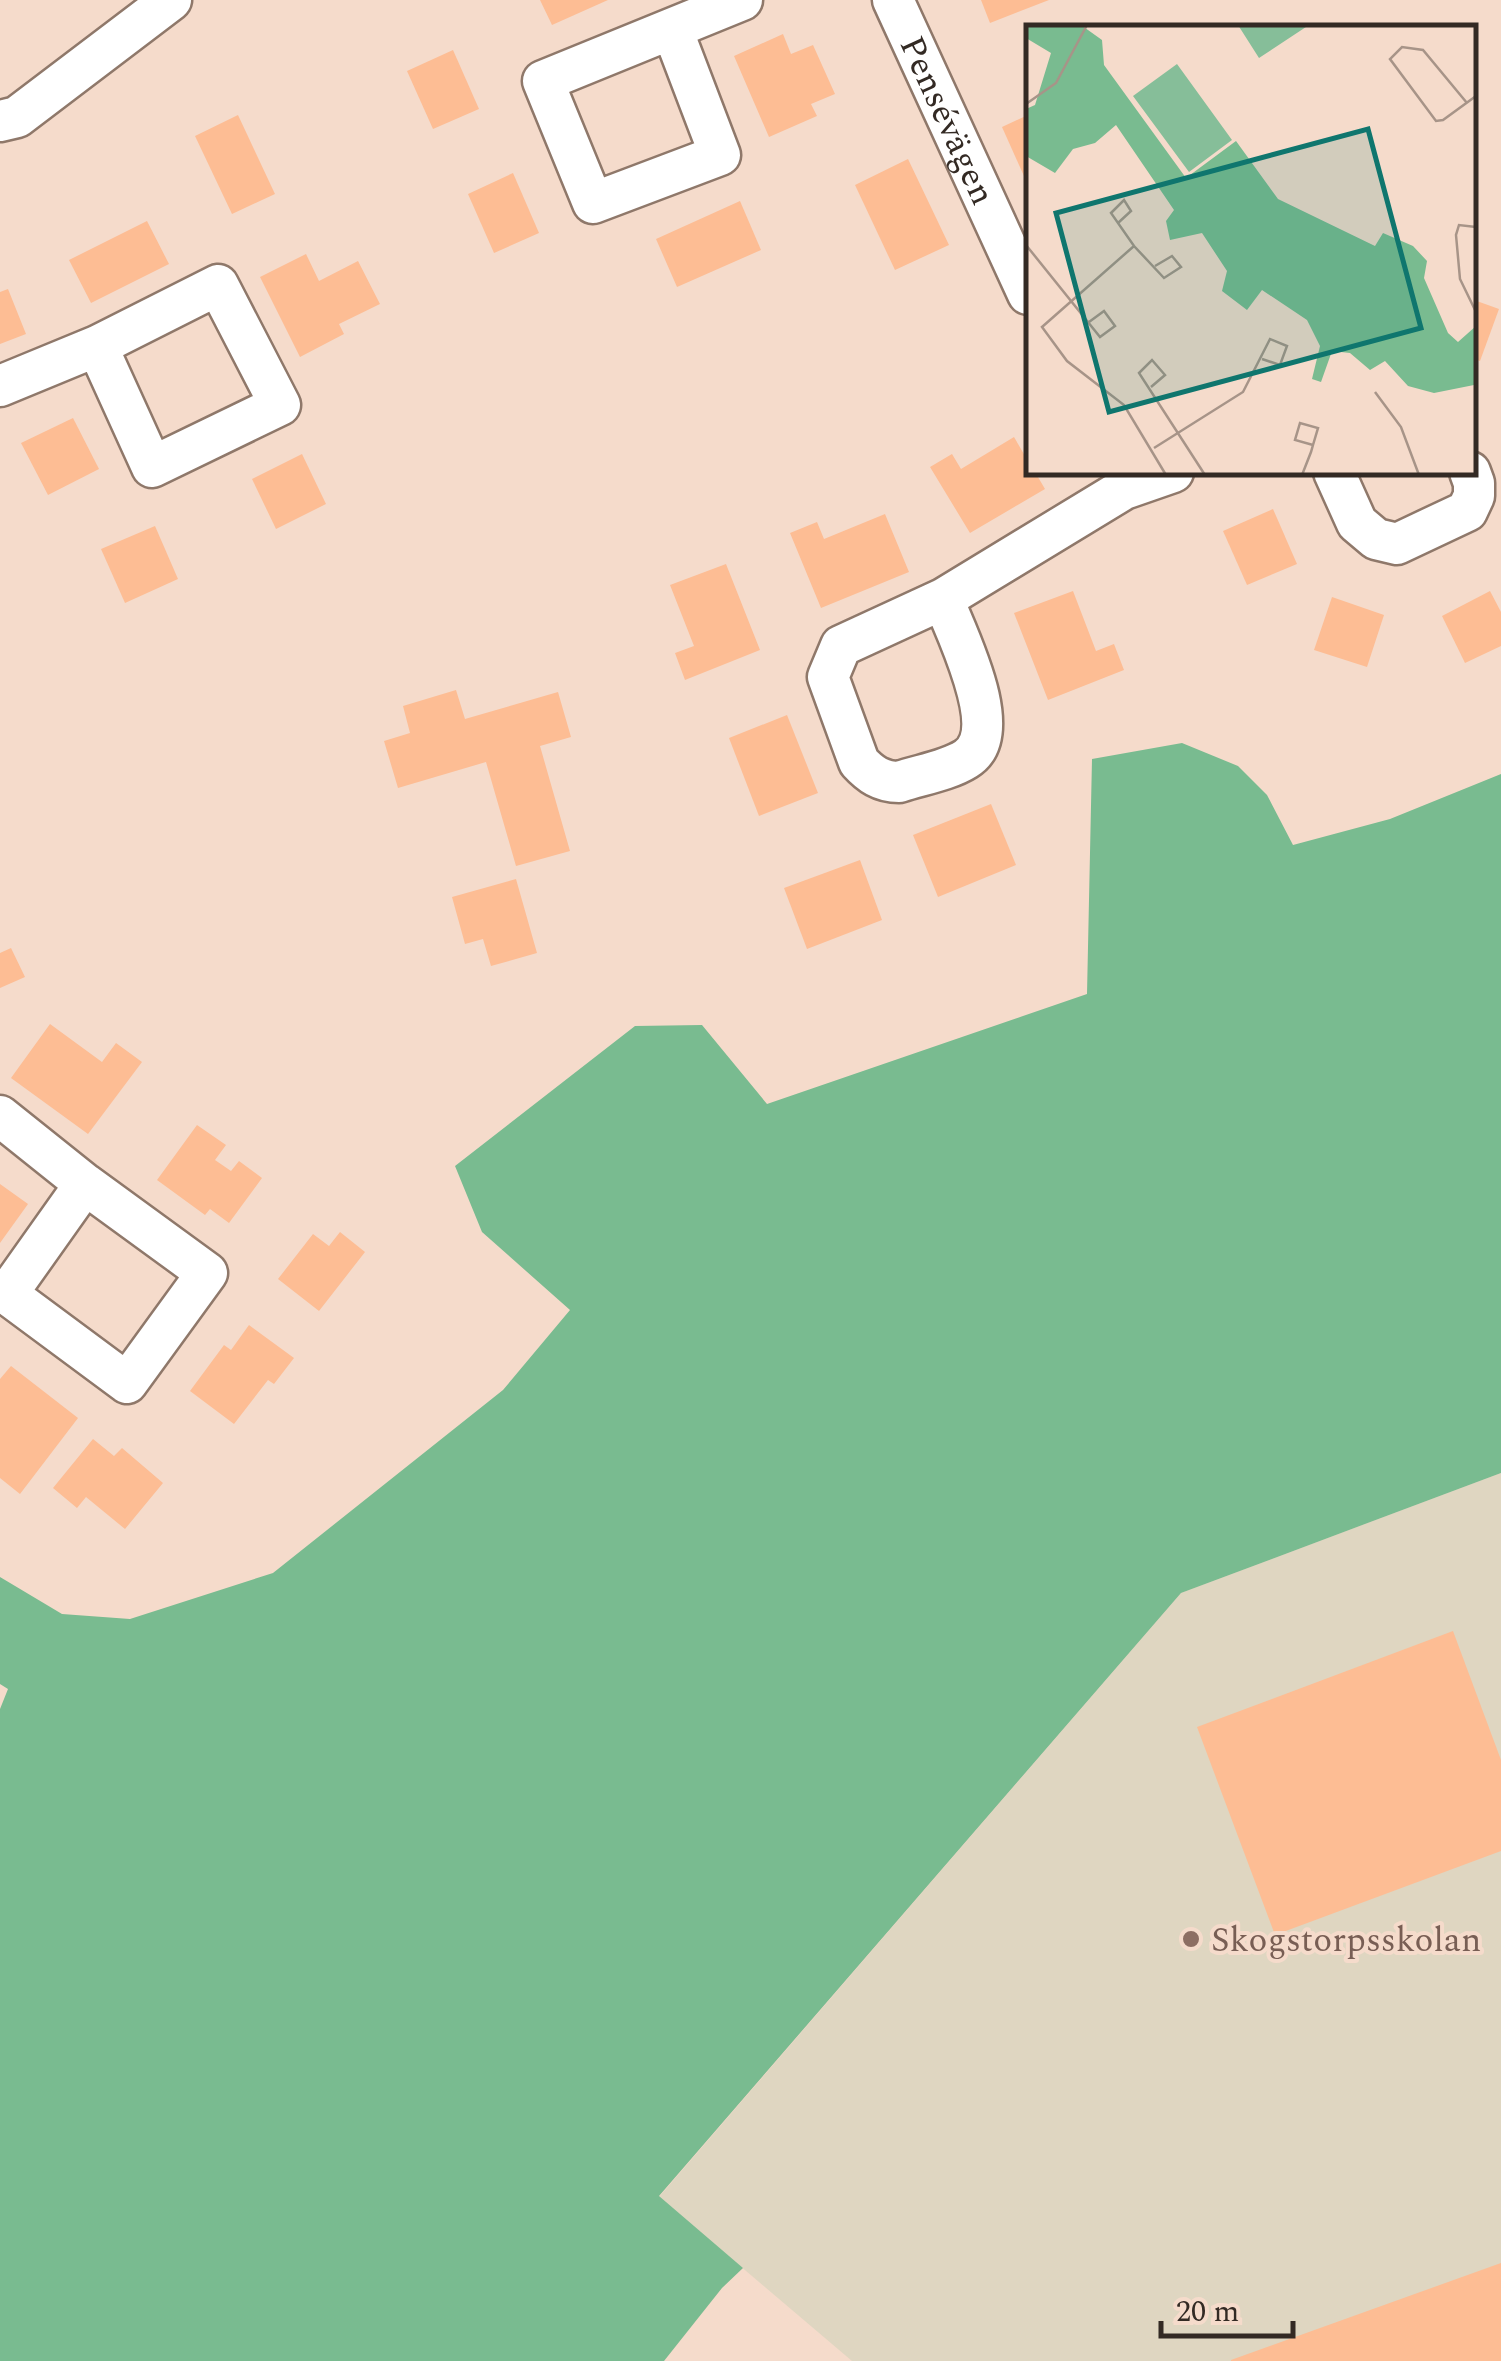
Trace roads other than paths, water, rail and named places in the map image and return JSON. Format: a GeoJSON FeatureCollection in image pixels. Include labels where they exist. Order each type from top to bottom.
{"type":"FeatureCollection","features":[{"type":"Feature","properties":{"kind":"street"},"geometry":{"type":"LineString","coordinates":[[0,121],[17,117],[170,0]]}},
{"type":"Feature","properties":{"kind":"street"},"geometry":{"type":"LineString","coordinates":[[672,28],[720,155],[593,203],[544,81],[672,28],[742,0]]}},
{"type":"Feature","properties":{"kind":"street","name":"Pensévägen"},"geometry":{"type":"LineString","coordinates":[[893,0],[1026,290]]}},
{"type":"Feature","properties":{"kind":"street"},"geometry":{"type":"LineString","coordinates":[[0,386],[97,346],[218,285],[280,406],[152,466],[97,346]]}},
{"type":"Feature","properties":{"kind":"street"},"geometry":{"type":"LineString","coordinates":[[943,598],[979,695],[984,718],[979,742],[968,758],[899,782],[888,782],[859,762],[828,677],[841,646],[943,598],[1120,481],[1155,475]]}},
{"type":"Feature","properties":{"kind":"street"},"geometry":{"type":"LineString","coordinates":[[1335,475],[1357,523],[1376,539],[1396,544],[1467,511],[1474,496],[1470,475]]}},
{"type":"Feature","properties":{"kind":"street"},"geometry":{"type":"LineString","coordinates":[[0,1116],[85,1184],[208,1273],[127,1383],[7,1294],[85,1184]]}},
{"type":"Feature","properties":{"kind":"place","name":"Skogstorpsskolan"},"geometry":{"type":"Point","coordinates":[1191,1939]}}]}
